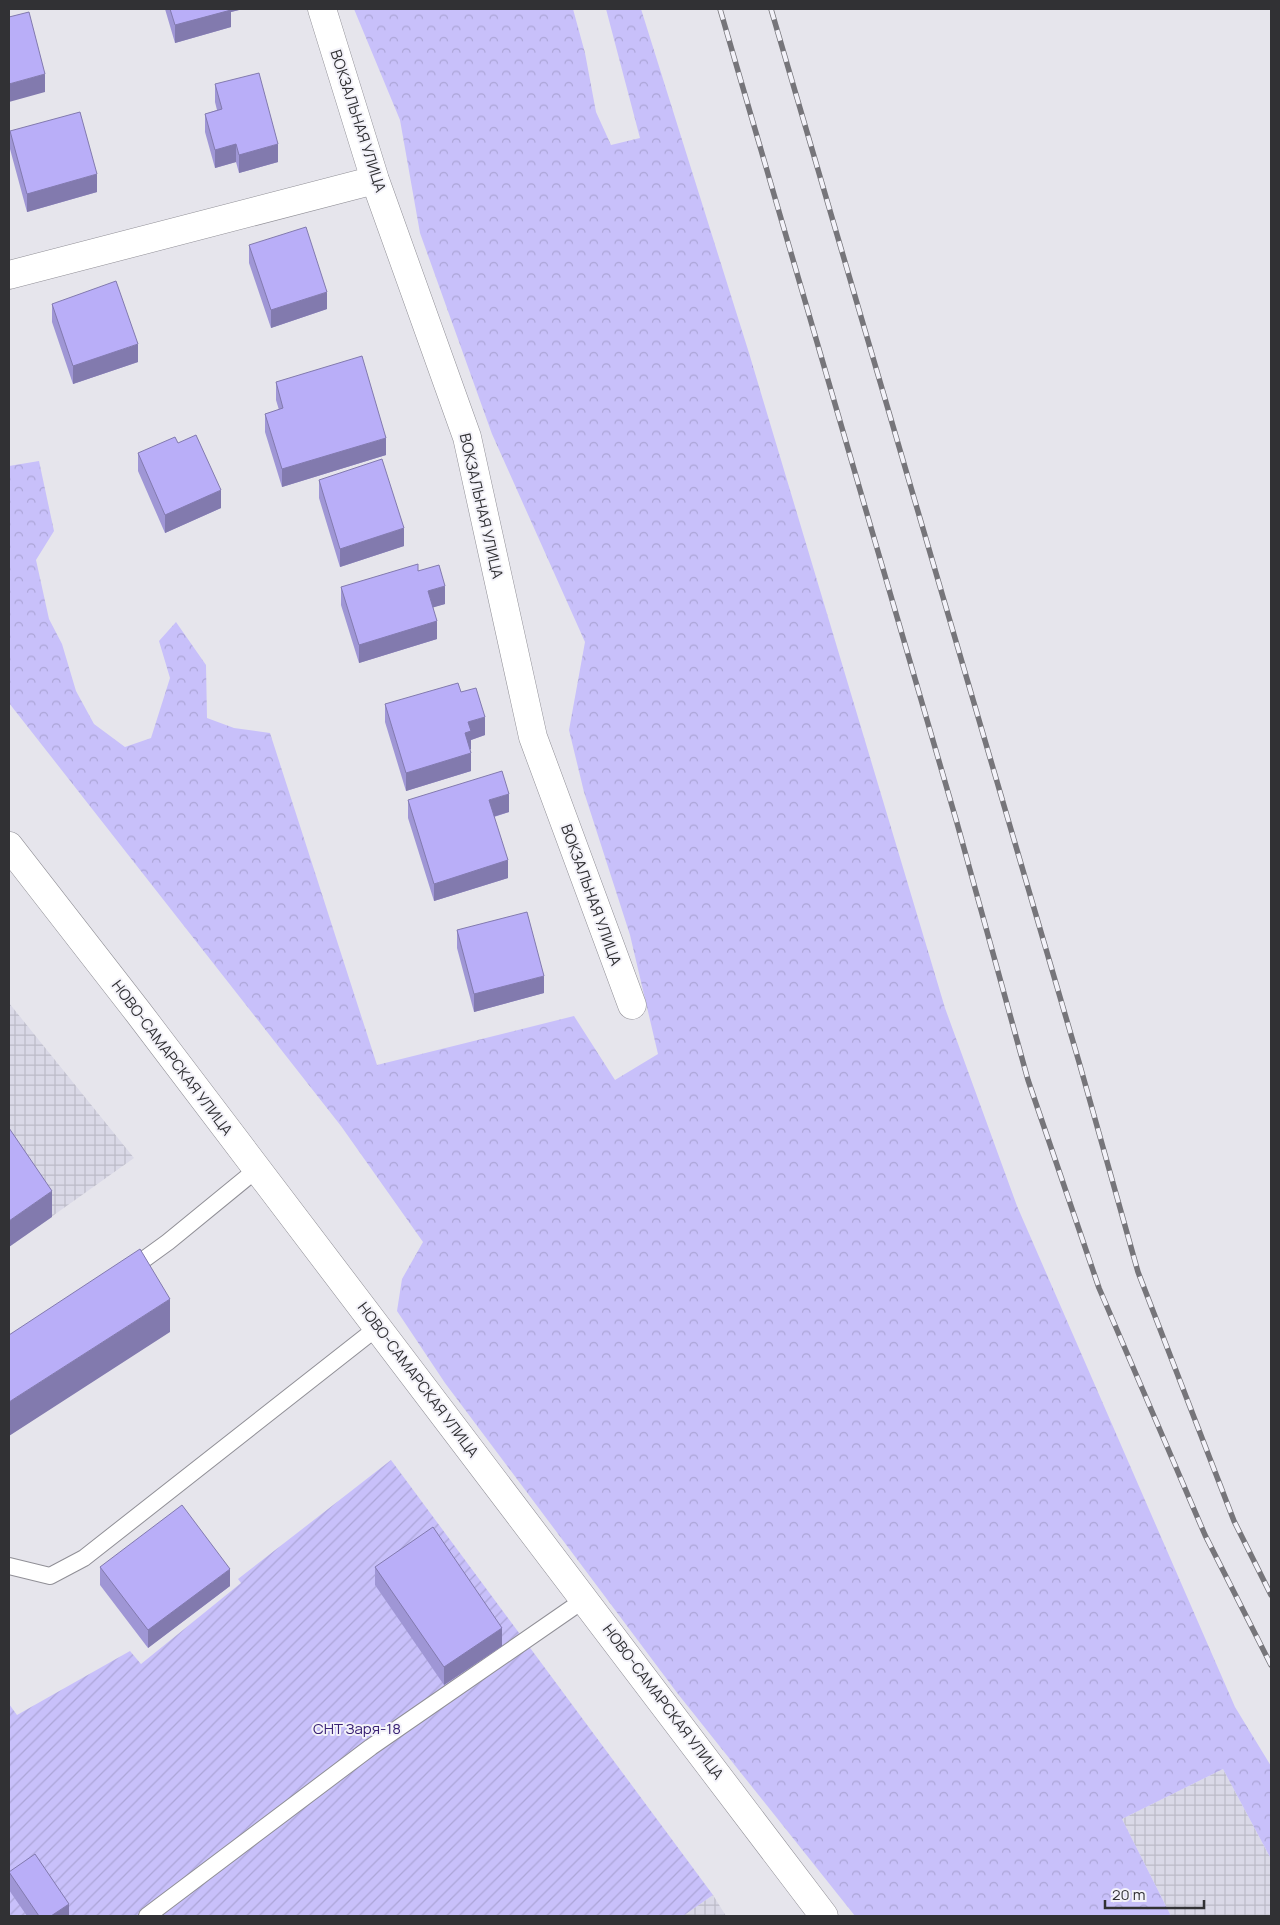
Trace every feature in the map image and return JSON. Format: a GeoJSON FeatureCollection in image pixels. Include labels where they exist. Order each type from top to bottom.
{"type":"FeatureCollection","features":[{"type":"Feature","properties":{"kind":"street","name":"ВОКЗАЛЬНАЯ УЛИЦА"},"geometry":{"type":"LineString","coordinates":[[322,9],[375,180],[467,437],[532,737],[632,1005]]}},
{"type":"Feature","properties":{"kind":"street"},"geometry":{"type":"LineString","coordinates":[[9,275],[375,180]]}},
{"type":"Feature","properties":{"kind":"street","name":"НОВО-САМАРСКАЯ УЛИЦА"},"geometry":{"type":"LineString","coordinates":[[9,846],[378,1327],[824,1916]]}},
{"type":"Feature","properties":{"kind":"lane"},"geometry":{"type":"LineString","coordinates":[[113,1282],[168,1242],[256,1170]]}},
{"type":"Feature","properties":{"kind":"lane"},"geometry":{"type":"LineString","coordinates":[[9,1566],[50,1576],[84,1558],[378,1327]]}},
{"type":"Feature","properties":{"kind":"lane"},"geometry":{"type":"LineString","coordinates":[[147,1916],[371,1747],[585,1599]]}},
{"type":"Feature","properties":{"kind":"shaded area"},"geometry":{"type":"Polygon","coordinates":[[[9,1003],[134,1158],[9,1247],[9,1003]]]}},
{"type":"Feature","properties":{"kind":"shaded area"},"geometry":{"type":"Polygon","coordinates":[[[1223,1769],[1271,1859],[1271,1916],[1171,1916],[1122,1819],[1223,1769]]]}},
{"type":"Feature","properties":{"kind":"shaded area"},"geometry":{"type":"Polygon","coordinates":[[[713,1895],[726,1916],[683,1916],[713,1895]]]}},
{"type":"Feature","properties":{"kind":"green space"},"geometry":{"type":"Polygon","coordinates":[[[354,9],[573,9],[585,53],[596,112],[611,145],[640,138],[606,9],[641,9],[749,353],[945,1008],[1017,1206],[1235,1707],[1271,1766],[1271,1859],[1223,1769],[1122,1819],[1171,1916],[855,1916],[678,1694],[445,1383],[397,1311],[402,1279],[423,1242],[341,1126],[9,703],[9,466],[39,461],[54,531],[36,560],[49,619],[62,644],[76,691],[94,724],[125,747],[151,738],[170,678],[159,641],[176,622],[206,665],[207,718],[234,728],[270,733],[377,1065],[574,1016],[615,1080],[658,1054],[630,935],[584,792],[569,730],[585,642],[492,434],[420,233],[400,120],[354,9]]]}},
{"type":"Feature","properties":{"kind":"green space","name":"СНТ Заря-18"},"geometry":{"type":"Polygon","coordinates":[[[391,1460],[713,1895],[683,1916],[9,1916],[9,1704],[17,1715],[130,1651],[141,1664],[241,1583],[238,1579],[391,1460]]]}},
{"type":"Feature","properties":{"kind":"building"},"geometry":{"type":"Polygon","coordinates":[[[170,9],[231,9],[231,10],[175,25],[170,9]]]}},
{"type":"Feature","properties":{"kind":"building"},"geometry":{"type":"Polygon","coordinates":[[[29,12],[45,74],[9,84],[9,17],[29,12]]]}},
{"type":"Feature","properties":{"kind":"building"},"geometry":{"type":"Polygon","coordinates":[[[259,73],[278,144],[239,155],[236,144],[215,150],[205,114],[222,109],[215,84],[259,73]]]}},
{"type":"Feature","properties":{"kind":"building"},"geometry":{"type":"Polygon","coordinates":[[[80,112],[97,174],[27,194],[10,131],[80,112]]]}},
{"type":"Feature","properties":{"kind":"building"},"geometry":{"type":"Polygon","coordinates":[[[306,227],[327,292],[271,310],[249,245],[306,227]]]}},
{"type":"Feature","properties":{"kind":"building"},"geometry":{"type":"Polygon","coordinates":[[[116,281],[138,344],[73,366],[52,304],[116,281]]]}},
{"type":"Feature","properties":{"kind":"building"},"geometry":{"type":"Polygon","coordinates":[[[362,356],[386,438],[282,469],[265,414],[283,408],[276,382],[362,356]]]}},
{"type":"Feature","properties":{"kind":"building"},"geometry":{"type":"Polygon","coordinates":[[[196,435],[221,490],[165,515],[138,453],[175,437],[178,443],[196,435]]]}},
{"type":"Feature","properties":{"kind":"building"},"geometry":{"type":"Polygon","coordinates":[[[382,459],[404,528],[340,549],[319,480],[382,459]]]}},
{"type":"Feature","properties":{"kind":"building"},"geometry":{"type":"Polygon","coordinates":[[[418,564],[418,571],[439,565],[445,586],[428,591],[437,621],[359,645],[341,587],[418,564]]]}},
{"type":"Feature","properties":{"kind":"building"},"geometry":{"type":"Polygon","coordinates":[[[458,683],[461,692],[476,688],[485,717],[468,722],[471,731],[465,733],[471,753],[406,773],[385,704],[458,683]]]}},
{"type":"Feature","properties":{"kind":"building"},"geometry":{"type":"Polygon","coordinates":[[[502,771],[509,794],[489,800],[508,860],[434,884],[408,800],[502,771]]]}},
{"type":"Feature","properties":{"kind":"building"},"geometry":{"type":"Polygon","coordinates":[[[527,912],[544,976],[474,994],[457,930],[527,912]]]}},
{"type":"Feature","properties":{"kind":"building"},"geometry":{"type":"Polygon","coordinates":[[[9,1128],[52,1191],[9,1221],[9,1128]]]}},
{"type":"Feature","properties":{"kind":"building"},"geometry":{"type":"Polygon","coordinates":[[[140,1249],[170,1299],[9,1402],[9,1335],[140,1249]]]}},
{"type":"Feature","properties":{"kind":"building"},"geometry":{"type":"Polygon","coordinates":[[[182,1505],[230,1569],[148,1630],[100,1567],[182,1505]]]}},
{"type":"Feature","properties":{"kind":"building"},"geometry":{"type":"Polygon","coordinates":[[[433,1527],[502,1628],[444,1667],[375,1567],[433,1527]]]}},
{"type":"Feature","properties":{"kind":"building"},"geometry":{"type":"Polygon","coordinates":[[[35,1854],[69,1904],[51,1916],[39,1916],[9,1872],[35,1854]]]}},
{"type":"Feature","properties":{"kind":"railway"},"geometry":{"type":"LineString","coordinates":[[720,9],[957,823],[1028,1080],[1099,1288],[1205,1535],[1271,1665]]}},
{"type":"Feature","properties":{"kind":"railway"},"geometry":{"type":"LineString","coordinates":[[771,9],[1079,1062],[1138,1272],[1234,1521],[1271,1595]]}}]}
